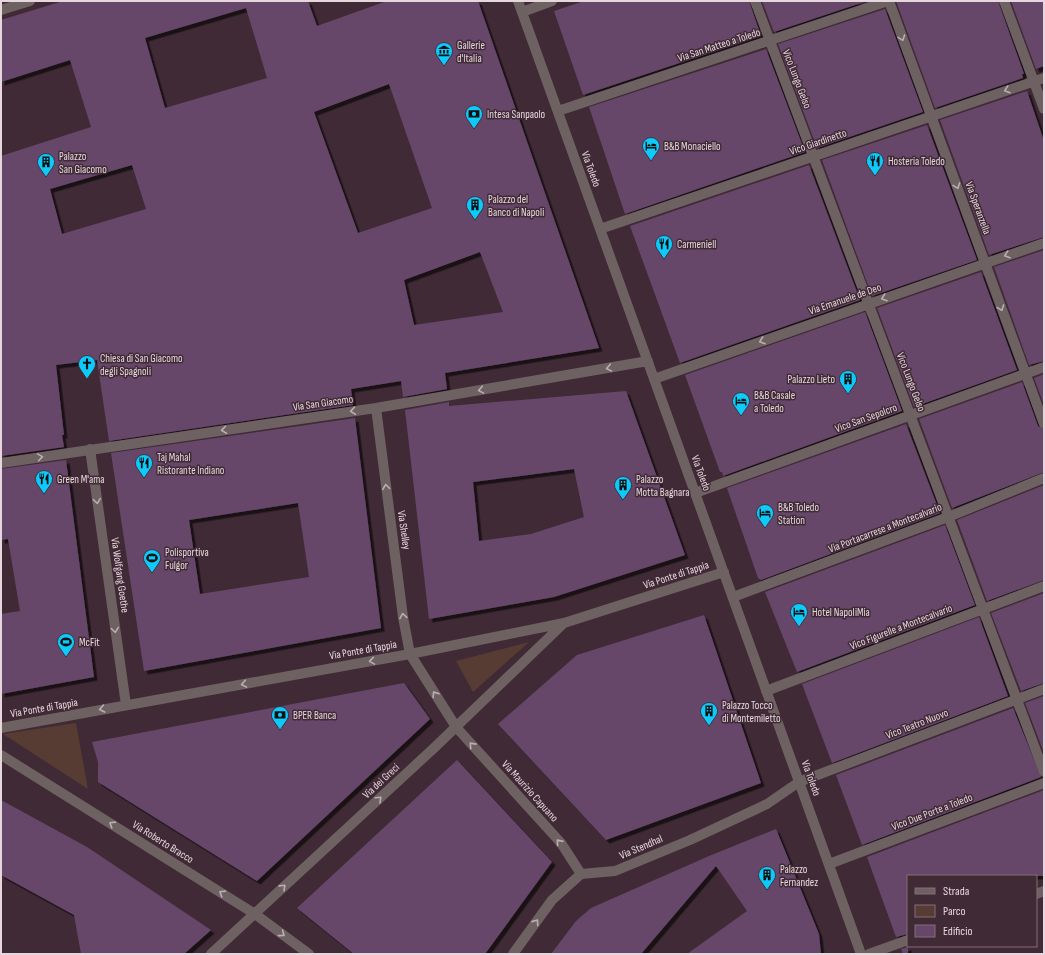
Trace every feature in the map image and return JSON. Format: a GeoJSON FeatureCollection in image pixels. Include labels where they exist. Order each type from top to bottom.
{"type":"FeatureCollection","features":[{"type":"Feature","properties":{"kind":"street"},"geometry":{"type":"LineString","coordinates":[[1,10],[30,1]]}},
{"type":"Feature","properties":{"kind":"street","name":"Via Toledo"},"geometry":{"type":"LineString","coordinates":[[518,1],[861,954]]}},
{"type":"Feature","properties":{"kind":"street"},"geometry":{"type":"LineString","coordinates":[[522,12],[552,1]]}},
{"type":"Feature","properties":{"kind":"street","name":"Vico Lungo Gelso"},"geometry":{"type":"LineString","coordinates":[[755,1],[1044,772]]}},
{"type":"Feature","properties":{"kind":"street","name":"Via San Matteo a Toledo"},"geometry":{"type":"LineString","coordinates":[[558,111],[888,1]]}},
{"type":"Feature","properties":{"kind":"street","name":"Via Speranzella"},"geometry":{"type":"LineString","coordinates":[[888,1],[1044,424]]}},
{"type":"Feature","properties":{"kind":"street"},"geometry":{"type":"LineString","coordinates":[[1004,1],[1044,109]]}},
{"type":"Feature","properties":{"kind":"street","name":"Vico Giardinetto"},"geometry":{"type":"LineString","coordinates":[[600,229],[1044,78]]}},
{"type":"Feature","properties":{"kind":"street","name":"Via Emanuele de Deo"},"geometry":{"type":"LineString","coordinates":[[654,379],[1044,243]]}},
{"type":"Feature","properties":{"kind":"street","name":"Via San Giacomo"},"geometry":{"type":"LineString","coordinates":[[1,463],[376,408],[648,361]]}},
{"type":"Feature","properties":{"kind":"street","name":"Vico San Sepolcro"},"geometry":{"type":"LineString","coordinates":[[695,493],[1044,366]]}},
{"type":"Feature","properties":{"kind":"street","name":"Via Shelley"},"geometry":{"type":"LineString","coordinates":[[376,408],[402,609],[410,654]]}},
{"type":"Feature","properties":{"kind":"street","name":"Via Wolfgang Goethe"},"geometry":{"type":"LineString","coordinates":[[90,449],[126,705]]}},
{"type":"Feature","properties":{"kind":"street","name":"Via Portacarrese a Montecalvario"},"geometry":{"type":"LineString","coordinates":[[733,598],[948,517],[1044,478]]}},
{"type":"Feature","properties":{"kind":"street","name":"Via Ponte di Tappia"},"geometry":{"type":"LineString","coordinates":[[1,728],[410,654],[564,623],[724,572]]}},
{"type":"Feature","properties":{"kind":"street","name":"Vico Figurelle a Montecalvario"},"geometry":{"type":"LineString","coordinates":[[766,691],[1044,586]]}},
{"type":"Feature","properties":{"kind":"street","name":"Via dei Greci"},"geometry":{"type":"LineString","coordinates":[[212,954],[456,727],[564,623]]}},
{"type":"Feature","properties":{"kind":"street","name":"Via Maurizio Capuano"},"geometry":{"type":"LineString","coordinates":[[410,654],[456,727],[561,843],[581,874]]}},
{"type":"Feature","properties":{"kind":"street","name":"Vico Teatro Nuovo"},"geometry":{"type":"LineString","coordinates":[[800,782],[1044,689]]}},
{"type":"Feature","properties":{"kind":"street","name":"Via Roberto Bracco"},"geometry":{"type":"LineString","coordinates":[[1,755],[255,914],[309,954]]}},
{"type":"Feature","properties":{"kind":"street","name":"Via Stendhal"},"geometry":{"type":"LineString","coordinates":[[581,874],[615,871],[690,840],[767,804],[800,782]]}},
{"type":"Feature","properties":{"kind":"street","name":"Vico Due Porte a Toledo"},"geometry":{"type":"LineString","coordinates":[[829,864],[1044,783]]}},
{"type":"Feature","properties":{"kind":"street"},"geometry":{"type":"LineString","coordinates":[[513,954],[552,900],[581,874]]}},
{"type":"Feature","properties":{"kind":"street"},"geometry":{"type":"LineString","coordinates":[[869,954],[907,940]]}},
{"type":"Feature","properties":{"kind":"green space"},"geometry":{"type":"Polygon","coordinates":[[[529,642],[473,692],[456,661],[529,642]]]}},
{"type":"Feature","properties":{"kind":"green space"},"geometry":{"type":"Polygon","coordinates":[[[76,723],[88,789],[3,734],[76,723]]]}},
{"type":"Feature","properties":{"kind":"building","name":"Palazzo del Banco di Napoli"},"geometry":{"type":"Polygon","coordinates":[[[63,1],[308,1],[317,26],[387,1],[478,1],[599,348],[445,373],[447,389],[403,397],[401,381],[351,389],[353,405],[109,441],[97,360],[56,365],[64,447],[1,456],[1,156],[91,127],[70,60],[1,82],[1,20],[63,1]],[[246,8],[145,38],[165,108],[267,78],[246,8]],[[389,84],[314,112],[358,233],[432,208],[389,84]],[[132,165],[50,189],[62,234],[146,209],[132,165]],[[480,252],[404,280],[414,325],[503,312],[480,252]]]}},
{"type":"Feature","properties":{"kind":"building"},"geometry":{"type":"Polygon","coordinates":[[[584,1],[749,1],[761,36],[583,95],[554,11],[584,1]]]}},
{"type":"Feature","properties":{"kind":"building"},"geometry":{"type":"Polygon","coordinates":[[[762,1],[867,1],[774,32],[762,1]]]}},
{"type":"Feature","properties":{"kind":"building"},"geometry":{"type":"Polygon","coordinates":[[[896,1],[998,1],[1024,74],[1022,74],[1023,78],[935,108],[896,1]]]}},
{"type":"Feature","properties":{"kind":"building"},"geometry":{"type":"Polygon","coordinates":[[[1011,1],[1044,1],[1044,66],[1036,69],[1011,1]]]}},
{"type":"Feature","properties":{"kind":"building"},"geometry":{"type":"Polygon","coordinates":[[[885,9],[923,112],[817,148],[778,44],[885,9]]]}},
{"type":"Feature","properties":{"kind":"building"},"geometry":{"type":"Polygon","coordinates":[[[766,49],[805,152],[625,214],[589,107],[766,49]]]}},
{"type":"Feature","properties":{"kind":"building"},"geometry":{"type":"Polygon","coordinates":[[[1027,91],[1044,141],[1044,237],[989,255],[940,120],[1027,91]]]}},
{"type":"Feature","properties":{"kind":"building"},"geometry":{"type":"Polygon","coordinates":[[[927,125],[977,260],[872,296],[822,160],[927,125]]]}},
{"type":"Feature","properties":{"kind":"building"},"geometry":{"type":"Polygon","coordinates":[[[809,165],[860,300],[680,363],[630,226],[809,165]]]}},
{"type":"Feature","properties":{"kind":"building"},"geometry":{"type":"Polygon","coordinates":[[[1044,250],[1044,361],[1029,365],[994,267],[1044,250]]]}},
{"type":"Feature","properties":{"kind":"building"},"geometry":{"type":"Polygon","coordinates":[[[981,272],[1017,370],[914,407],[877,308],[981,272]]]}},
{"type":"Feature","properties":{"kind":"building","name":"Palazzo Lieto"},"geometry":{"type":"Polygon","coordinates":[[[865,312],[902,411],[723,476],[722,472],[720,472],[685,375],[865,312]]]}},
{"type":"Feature","properties":{"kind":"building"},"geometry":{"type":"Polygon","coordinates":[[[1044,374],[1044,405],[1034,378],[1044,374]]]}},
{"type":"Feature","properties":{"kind":"building"},"geometry":{"type":"Polygon","coordinates":[[[1022,382],[1038,426],[1044,430],[1044,472],[952,508],[919,419],[1022,382]]]}},
{"type":"Feature","properties":{"kind":"building","name":"Palazzo Motta Bagnara"},"geometry":{"type":"Polygon","coordinates":[[[626,391],[685,555],[554,597],[429,619],[405,410],[449,402],[449,406],[626,391]],[[574,469],[473,482],[479,541],[531,534],[584,517],[574,469]]]}},
{"type":"Feature","properties":{"kind":"building"},"geometry":{"type":"Polygon","coordinates":[[[355,418],[381,628],[144,671],[111,453],[355,418]],[[298,503],[189,520],[200,594],[309,577],[298,503]]]}},
{"type":"Feature","properties":{"kind":"building"},"geometry":{"type":"Polygon","coordinates":[[[906,424],[940,513],[761,580],[758,578],[727,488],[906,424]]]}},
{"type":"Feature","properties":{"kind":"building"},"geometry":{"type":"Polygon","coordinates":[[[66,460],[94,677],[1,694],[1,614],[20,611],[8,539],[1,540],[1,469],[66,460]]]}},
{"type":"Feature","properties":{"kind":"building"},"geometry":{"type":"Polygon","coordinates":[[[1044,485],[1044,580],[987,601],[957,520],[1044,485]]]}},
{"type":"Feature","properties":{"kind":"building"},"geometry":{"type":"Polygon","coordinates":[[[945,525],[975,605],[797,672],[765,592],[945,525]]]}},
{"type":"Feature","properties":{"kind":"building"},"geometry":{"type":"Polygon","coordinates":[[[1044,593],[1044,683],[1021,691],[991,613],[1044,593]]]}},
{"type":"Feature","properties":{"kind":"building","name":"Palazzo Tocco di Montemiletto"},"geometry":{"type":"Polygon","coordinates":[[[704,615],[761,783],[606,840],[498,724],[577,655],[704,615]]]}},
{"type":"Feature","properties":{"kind":"building"},"geometry":{"type":"Polygon","coordinates":[[[979,617],[1008,696],[832,763],[802,684],[979,617]]]}},
{"type":"Feature","properties":{"kind":"building"},"geometry":{"type":"Polygon","coordinates":[[[404,683],[430,719],[257,881],[98,782],[98,762],[92,742],[404,683]]]}},
{"type":"Feature","properties":{"kind":"building"},"geometry":{"type":"Polygon","coordinates":[[[1044,696],[1044,753],[1025,703],[1044,696]]]}},
{"type":"Feature","properties":{"kind":"building"},"geometry":{"type":"Polygon","coordinates":[[[1013,708],[1041,777],[862,845],[836,775],[1013,708]]]}},
{"type":"Feature","properties":{"kind":"building"},"geometry":{"type":"Polygon","coordinates":[[[457,760],[552,862],[485,954],[354,954],[297,908],[457,760]]]}},
{"type":"Feature","properties":{"kind":"building"},"geometry":{"type":"Polygon","coordinates":[[[1044,790],[1044,876],[907,875],[907,934],[896,937],[867,857],[1044,790]]]}},
{"type":"Feature","properties":{"kind":"building"},"geometry":{"type":"Polygon","coordinates":[[[1,800],[87,847],[211,930],[184,954],[81,954],[74,915],[1,875],[1,800]]]}},
{"type":"Feature","properties":{"kind":"building","name":"Palazzo Fernandez"},"geometry":{"type":"Polygon","coordinates":[[[776,829],[819,934],[821,954],[687,954],[747,911],[716,866],[641,954],[551,954],[576,921],[591,908],[709,856],[776,829]]]}},
{"type":"Feature","properties":{"kind":"building"},"geometry":{"type":"Polygon","coordinates":[[[908,947],[908,954],[903,954],[901,949],[908,947]]]}},
{"type":"Feature","properties":{"kind":"place","name":"Gallerie d'Italia"},"geometry":{"type":"Point","coordinates":[444,66]}},
{"type":"Feature","properties":{"kind":"place","name":"Intesa Sanpaolo"},"geometry":{"type":"Point","coordinates":[474,129]}},
{"type":"Feature","properties":{"kind":"place","name":"B&B Monaciello"},"geometry":{"type":"Point","coordinates":[651,161]}},
{"type":"Feature","properties":{"kind":"place","name":"Hosteria Toledo"},"geometry":{"type":"Point","coordinates":[875,176]}},
{"type":"Feature","properties":{"kind":"place","name":"Palazzo San Giacomo"},"geometry":{"type":"Point","coordinates":[46,177]}},
{"type":"Feature","properties":{"kind":"place","name":"Palazzo del Banco di Napoli"},"geometry":{"type":"Point","coordinates":[475,220]}},
{"type":"Feature","properties":{"kind":"place","name":"Carmeniell"},"geometry":{"type":"Point","coordinates":[664,259]}},
{"type":"Feature","properties":{"kind":"place","name":"Chiesa di San Giacomo degli Spagnoli"},"geometry":{"type":"Point","coordinates":[87,379]}},
{"type":"Feature","properties":{"kind":"place","name":"Palazzo Lieto"},"geometry":{"type":"Point","coordinates":[848,394]}},
{"type":"Feature","properties":{"kind":"place","name":"B&B Casale a Toledo"},"geometry":{"type":"Point","coordinates":[741,416]}},
{"type":"Feature","properties":{"kind":"place","name":"Taj Mahal Ristorante Indiano"},"geometry":{"type":"Point","coordinates":[144,478]}},
{"type":"Feature","properties":{"kind":"place","name":"Green M'ama"},"geometry":{"type":"Point","coordinates":[44,494]}},
{"type":"Feature","properties":{"kind":"place","name":"Palazzo Motta Bagnara"},"geometry":{"type":"Point","coordinates":[623,500]}},
{"type":"Feature","properties":{"kind":"place","name":"B&B Toledo Station"},"geometry":{"type":"Point","coordinates":[765,528]}},
{"type":"Feature","properties":{"kind":"place","name":"Polisportiva Fulgor"},"geometry":{"type":"Point","coordinates":[152,573]}},
{"type":"Feature","properties":{"kind":"place","name":"Hotel NapoliMia"},"geometry":{"type":"Point","coordinates":[799,627]}},
{"type":"Feature","properties":{"kind":"place","name":"McFit"},"geometry":{"type":"Point","coordinates":[66,657]}},
{"type":"Feature","properties":{"kind":"place","name":"Palazzo Tocco di Montemiletto"},"geometry":{"type":"Point","coordinates":[709,726]}},
{"type":"Feature","properties":{"kind":"place","name":"BPER Banca"},"geometry":{"type":"Point","coordinates":[280,730]}},
{"type":"Feature","properties":{"kind":"place","name":"Palazzo Fernandez"},"geometry":{"type":"Point","coordinates":[767,890]}}]}
